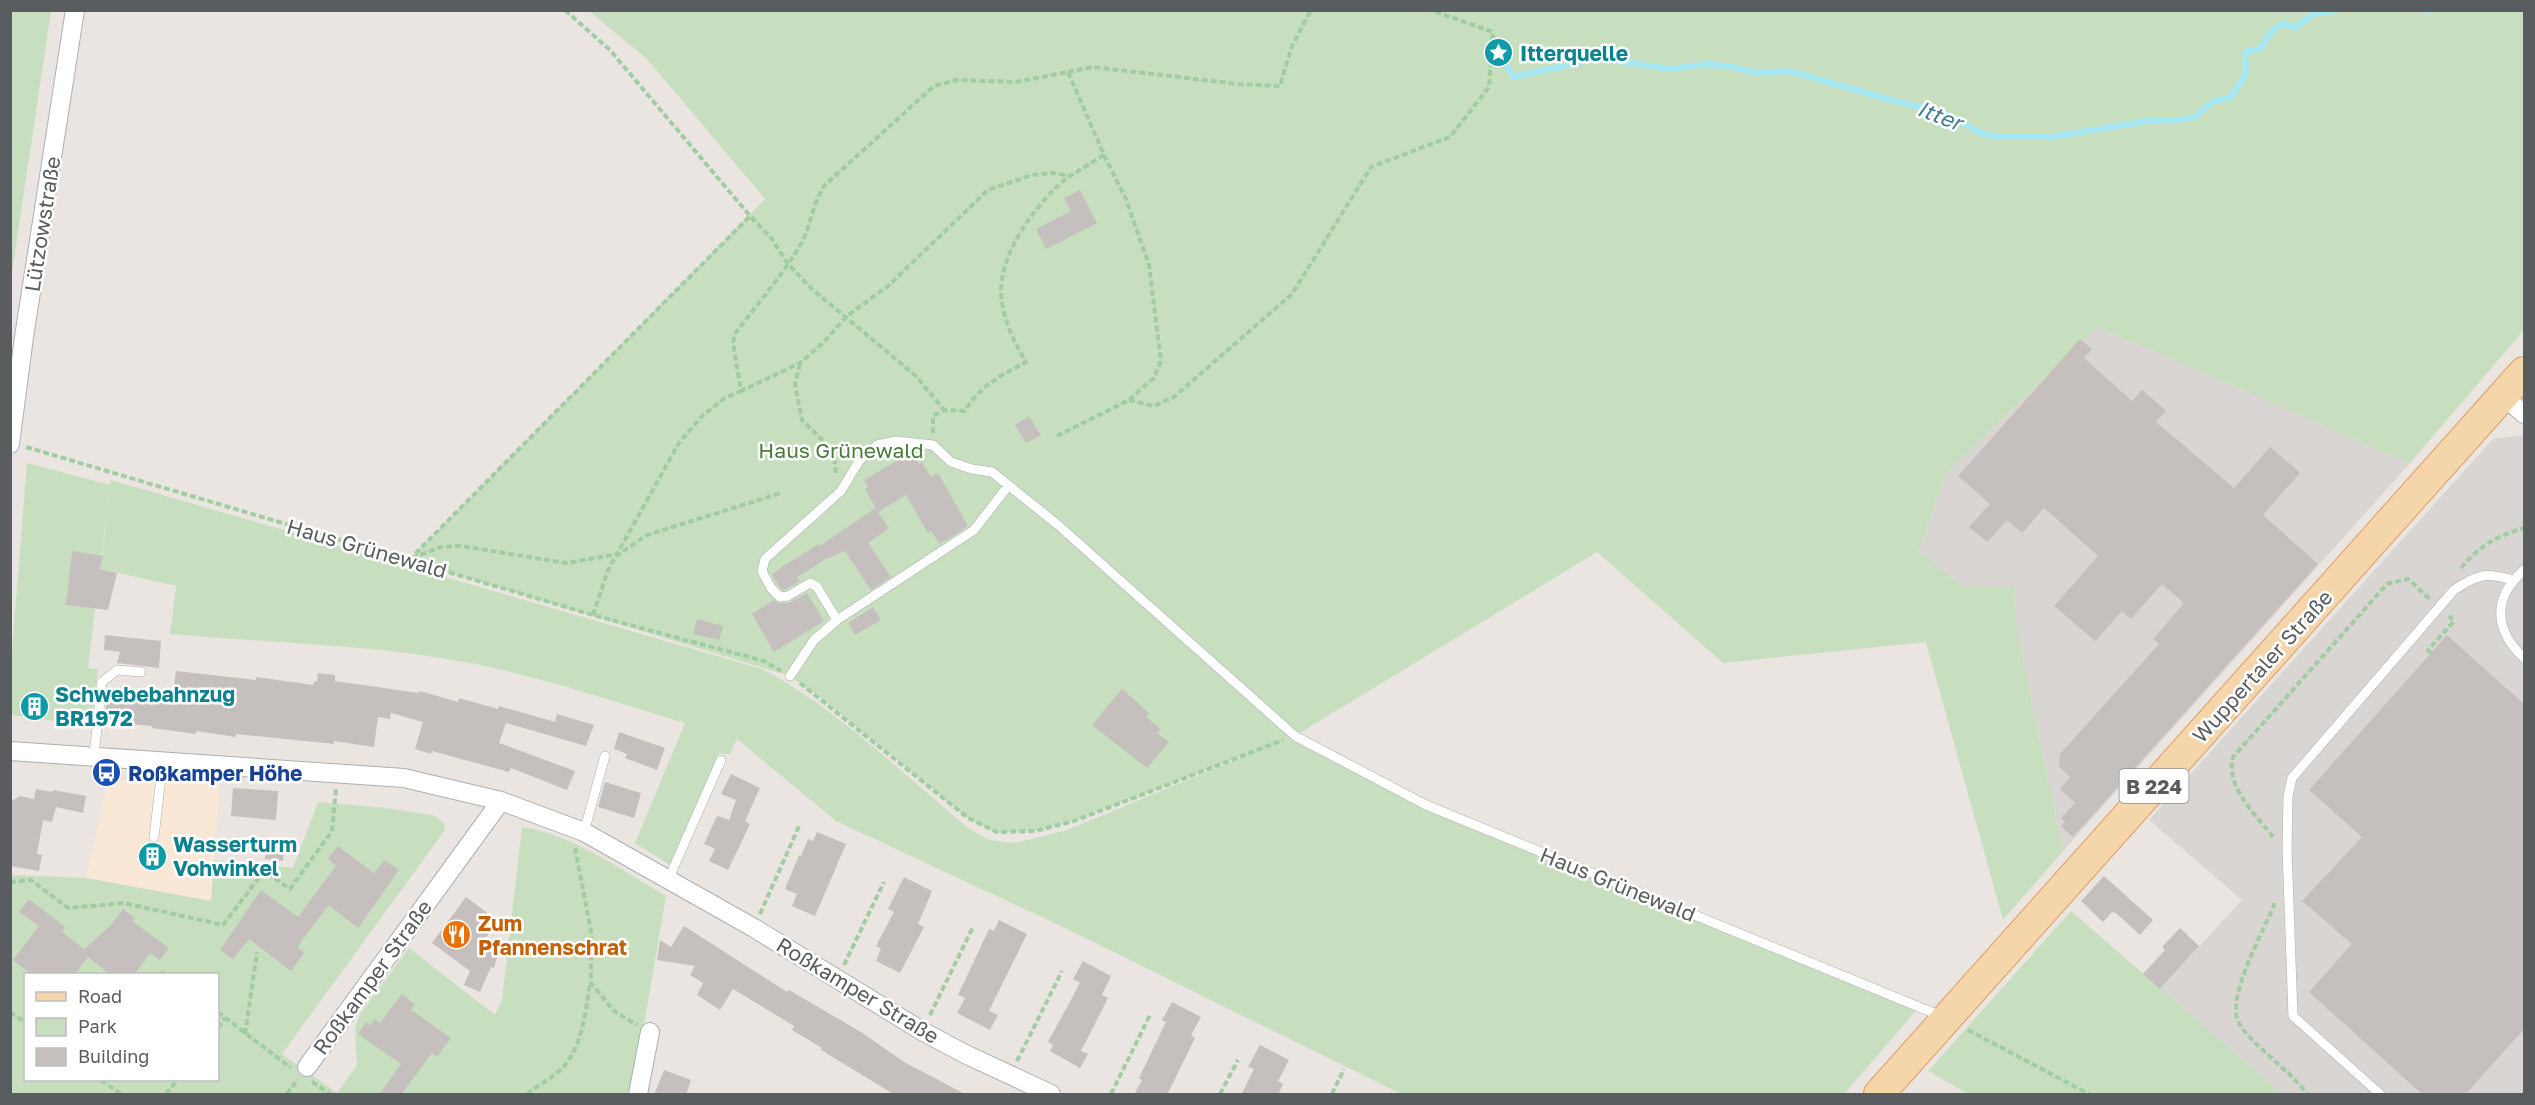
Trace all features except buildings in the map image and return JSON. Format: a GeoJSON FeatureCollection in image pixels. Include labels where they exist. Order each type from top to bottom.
{"type":"FeatureCollection","features":[{"type":"Feature","properties":{"kind":"main road","name":"Wuppertaler Straße"},"geometry":{"type":"LineString","coordinates":[[1879,1095],[2520,387]]}},
{"type":"Feature","properties":{"kind":"street","name":"Lützowstraße"},"geometry":{"type":"LineString","coordinates":[[11,442],[75,10]]}},
{"type":"Feature","properties":{"kind":"street","name":"Roßkamper Straße"},"geometry":{"type":"LineString","coordinates":[[10,751],[404,778],[501,801],[577,829],[669,878],[922,1031],[1051,1095]]}},
{"type":"Feature","properties":{"kind":"street","name":"Roßkamper Straße"},"geometry":{"type":"LineString","coordinates":[[303,1072],[501,801]]}},
{"type":"Feature","properties":{"kind":"street"},"geometry":{"type":"LineString","coordinates":[[638,1095],[651,1032]]}},
{"type":"Feature","properties":{"kind":"lane","name":"Haus Grünewald"},"geometry":{"type":"LineString","coordinates":[[841,491],[859,461],[877,445],[896,441],[933,445],[951,462],[972,469],[992,472],[1067,533],[1295,736],[1426,805],[1947,1019]]}},
{"type":"Feature","properties":{"kind":"lane"},"geometry":{"type":"LineString","coordinates":[[790,676],[814,640],[837,620],[974,530],[1008,486]]}},
{"type":"Feature","properties":{"kind":"lane"},"geometry":{"type":"LineString","coordinates":[[837,620],[818,587],[810,583],[788,596],[780,597],[771,588],[762,571],[765,559],[841,491]]}},
{"type":"Feature","properties":{"kind":"lane"},"geometry":{"type":"LineString","coordinates":[[2524,570],[2513,580],[2503,598],[2500,616],[2504,632],[2514,649],[2524,658]]}},
{"type":"Feature","properties":{"kind":"lane"},"geometry":{"type":"LineString","coordinates":[[2380,1095],[2293,1016],[2287,849],[2288,796],[2292,778],[2456,589],[2472,578],[2491,573],[2513,580]]}},
{"type":"Feature","properties":{"kind":"lane"},"geometry":{"type":"LineString","coordinates":[[94,755],[102,682],[117,670],[141,672]]}},
{"type":"Feature","properties":{"kind":"lane"},"geometry":{"type":"LineString","coordinates":[[577,829],[605,756]]}},
{"type":"Feature","properties":{"kind":"lane"},"geometry":{"type":"LineString","coordinates":[[669,878],[721,760]]}},
{"type":"Feature","properties":{"kind":"lane"},"geometry":{"type":"LineString","coordinates":[[154,837],[163,761]]}},
{"type":"Feature","properties":{"kind":"path"},"geometry":{"type":"LineString","coordinates":[[565,10],[610,50],[772,239],[787,263],[812,289],[916,376],[944,410]]}},
{"type":"Feature","properties":{"kind":"path"},"geometry":{"type":"LineString","coordinates":[[741,391],[733,342],[735,334],[801,243],[812,220],[819,194],[825,185],[934,86],[957,80],[1016,82],[1093,67],[1280,86],[1292,46],[1311,10]]}},
{"type":"Feature","properties":{"kind":"path"},"geometry":{"type":"LineString","coordinates":[[1129,400],[1154,406],[1174,397],[1292,294],[1371,167],[1450,137],[1489,87],[1493,32],[1431,10]]}},
{"type":"Feature","properties":{"kind":"path"},"geometry":{"type":"LineString","coordinates":[[1057,436],[1129,400],[1154,378],[1161,361],[1149,265],[1125,199],[1068,72]]}},
{"type":"Feature","properties":{"kind":"path"},"geometry":{"type":"LineString","coordinates":[[933,416],[944,410],[965,411],[977,392],[1026,362],[1011,336],[1002,304],[1001,295],[1006,263],[1018,234],[1053,189],[1104,155]]}},
{"type":"Feature","properties":{"kind":"path"},"geometry":{"type":"LineString","coordinates":[[592,615],[608,570],[679,443],[702,416],[724,398],[800,363],[823,343],[846,317],[889,285],[988,190],[1032,175],[1053,173],[1070,176]]}},
{"type":"Feature","properties":{"kind":"path"},"geometry":{"type":"LineString","coordinates":[[409,560],[750,216]]}},
{"type":"Feature","properties":{"kind":"path"},"geometry":{"type":"LineString","coordinates":[[800,363],[795,384],[802,420],[830,448],[834,456],[836,478],[841,491]]}},
{"type":"Feature","properties":{"kind":"path","name":"Haus Grünewald"},"geometry":{"type":"LineString","coordinates":[[11,442],[592,615],[764,661],[821,698],[968,818],[997,832],[1035,831],[1074,821],[1295,736]]}},
{"type":"Feature","properties":{"kind":"path"},"geometry":{"type":"LineString","coordinates":[[409,560],[441,547],[461,546],[566,563],[619,554],[647,535],[781,493]]}},
{"type":"Feature","properties":{"kind":"path"},"geometry":{"type":"LineString","coordinates":[[2456,589],[2461,568],[2476,551],[2495,537],[2524,528]]}},
{"type":"Feature","properties":{"kind":"path"},"geometry":{"type":"LineString","coordinates":[[2278,844],[2240,793],[2230,767],[2233,758],[2386,584],[2408,579],[2454,621],[2428,650],[2431,653]]}},
{"type":"Feature","properties":{"kind":"path"},"geometry":{"type":"LineString","coordinates":[[10,882],[31,880],[68,908],[124,903],[223,925],[264,871],[290,889],[332,831],[338,774]]}},
{"type":"Feature","properties":{"kind":"path"},"geometry":{"type":"LineString","coordinates":[[754,928],[800,824]]}},
{"type":"Feature","properties":{"kind":"path"},"geometry":{"type":"LineString","coordinates":[[527,1095],[554,1076],[568,1061],[580,1032],[591,983],[591,931],[577,829]]}},
{"type":"Feature","properties":{"kind":"path"},"geometry":{"type":"LineString","coordinates":[[838,979],[884,882]]}},
{"type":"Feature","properties":{"kind":"path"},"geometry":{"type":"LineString","coordinates":[[2277,897],[2239,990],[2235,1008],[2236,1017],[2245,1032],[2297,1081],[2307,1095]]}},
{"type":"Feature","properties":{"kind":"path"},"geometry":{"type":"LineString","coordinates":[[922,1031],[973,927]]}},
{"type":"Feature","properties":{"kind":"path"},"geometry":{"type":"LineString","coordinates":[[245,1034],[257,952]]}},
{"type":"Feature","properties":{"kind":"path"},"geometry":{"type":"LineString","coordinates":[[1010,1076],[1062,970]]}},
{"type":"Feature","properties":{"kind":"path"},"geometry":{"type":"LineString","coordinates":[[591,983],[614,1011],[651,1032]]}},
{"type":"Feature","properties":{"kind":"path"},"geometry":{"type":"LineString","coordinates":[[10,1012],[24,1022]]}},
{"type":"Feature","properties":{"kind":"path"},"geometry":{"type":"LineString","coordinates":[[219,1013],[245,1034],[303,1072],[330,1095]]}},
{"type":"Feature","properties":{"kind":"path"},"geometry":{"type":"LineString","coordinates":[[1111,1095],[1150,1015]]}},
{"type":"Feature","properties":{"kind":"path"},"geometry":{"type":"LineString","coordinates":[[219,1027],[225,1018]]}},
{"type":"Feature","properties":{"kind":"path"},"geometry":{"type":"LineString","coordinates":[[1947,1019],[2089,1095]]}},
{"type":"Feature","properties":{"kind":"path"},"geometry":{"type":"LineString","coordinates":[[1221,1095],[1238,1060]]}},
{"type":"Feature","properties":{"kind":"path"},"geometry":{"type":"LineString","coordinates":[[1332,1095],[1344,1069]]}},
{"type":"Feature","properties":{"kind":"path"},"geometry":{"type":"LineString","coordinates":[[102,1081],[121,1095]]}},
{"type":"Feature","properties":{"kind":"path"},"geometry":{"type":"LineString","coordinates":[[166,1095],[176,1081]]}},
{"type":"Feature","properties":{"kind":"shaded area"},"geometry":{"type":"Polygon","coordinates":[[[2098,327],[2410,463],[2063,851],[2018,635],[2014,588],[1962,586],[1919,551],[1946,473],[2098,327]]]}},
{"type":"Feature","properties":{"kind":"shaded area"},"geometry":{"type":"Polygon","coordinates":[[[2524,435],[2524,1094],[2282,1094],[2160,989],[2242,900],[2149,820],[2493,439],[2524,435]]]}},
{"type":"Feature","properties":{"kind":"shaded area"},"geometry":{"type":"Polygon","coordinates":[[[140,772],[220,779],[212,901],[86,878],[108,778],[114,781],[128,779],[127,774],[140,772]]]}},
{"type":"Feature","properties":{"kind":"green space"},"geometry":{"type":"Polygon","coordinates":[[[10,11],[51,11],[11,279],[10,11]]]}},
{"type":"Feature","properties":{"kind":"green space"},"geometry":{"type":"Polygon","coordinates":[[[589,11],[2524,11],[2524,330],[2410,463],[2098,327],[1946,473],[1919,551],[1962,586],[2014,587],[2018,635],[2063,851],[2003,920],[1926,642],[1723,663],[1597,552],[1295,736],[1426,805],[1919,1007],[1844,1094],[1401,1094],[1065,928],[836,821],[737,739],[730,754],[719,753],[670,865],[635,843],[685,723],[551,683],[470,663],[358,648],[170,634],[176,586],[101,569],[109,493],[88,668],[98,670],[91,726],[13,715],[11,710],[11,663],[27,463],[110,485],[111,480],[762,669],[789,684],[842,722],[968,828],[989,840],[1015,843],[1067,830],[1262,749],[1075,820],[1035,831],[996,832],[968,818],[821,698],[790,676],[409,560],[765,199],[647,59],[589,11]]]}},
{"type":"Feature","properties":{"kind":"green space"},"geometry":{"type":"Polygon","coordinates":[[[318,802],[386,808],[435,816],[444,823],[445,830],[282,1054],[337,1093],[357,1065],[355,1028],[360,1014],[409,948],[495,1015],[502,1000],[522,827],[541,831],[579,845],[666,896],[632,1094],[11,1094],[11,875],[86,878],[211,901],[214,860],[293,868],[318,802]]]}},
{"type":"Feature","properties":{"kind":"green space"},"geometry":{"type":"Polygon","coordinates":[[[2071,911],[2282,1094],[1968,1094],[1928,1071],[2071,911]]]}},
{"type":"Feature","properties":{"kind":"waterway","name":"Itter"},"geometry":{"type":"LineString","coordinates":[[1499,53],[1513,77],[1600,58],[1670,69],[1707,64],[1734,67],[1756,73],[1789,71],[1942,112],[1983,134],[1998,137],[2051,137],[2153,120],[2195,117],[2212,102],[2231,97],[2246,74],[2245,52],[2262,48],[2267,36],[2283,23],[2295,28],[2315,13],[2337,10]]}},
{"type":"Feature","properties":{"kind":"place","name":"Itterquelle"},"geometry":{"type":"Point","coordinates":[1499,53]}},
{"type":"Feature","properties":{"kind":"place","name":"Schwebebahnzug BR1972"},"geometry":{"type":"Point","coordinates":[34,706]}},
{"type":"Feature","properties":{"kind":"place","name":"Roßkamper Höhe"},"geometry":{"type":"Point","coordinates":[107,773]}},
{"type":"Feature","properties":{"kind":"place","name":"Wasserturm Vohwinkel"},"geometry":{"type":"Point","coordinates":[152,856]}},
{"type":"Feature","properties":{"kind":"place","name":"Zum Pfannenschrat"},"geometry":{"type":"Point","coordinates":[457,935]}}]}
